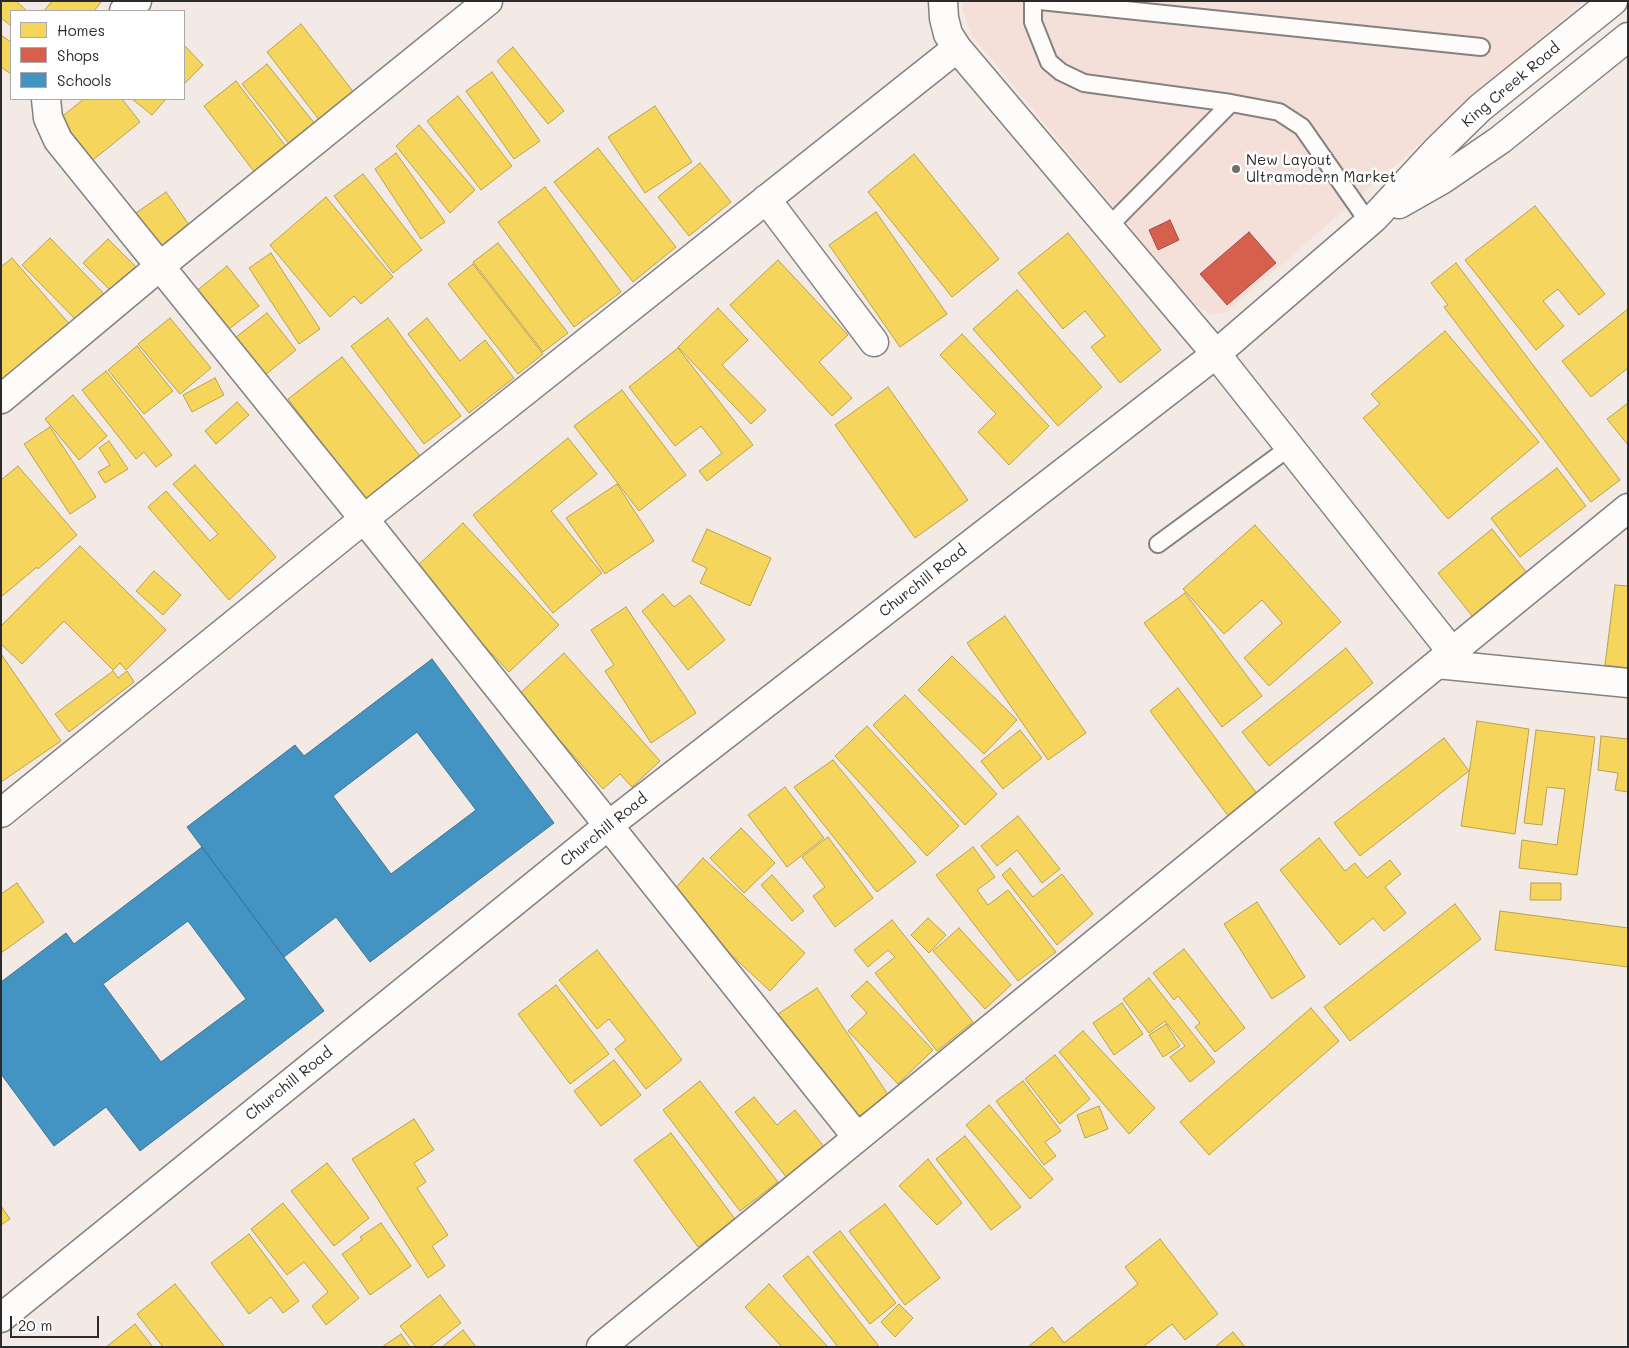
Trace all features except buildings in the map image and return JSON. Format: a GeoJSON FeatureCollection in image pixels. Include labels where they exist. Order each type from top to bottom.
{"type":"FeatureCollection","features":[{"type":"Feature","properties":{"kind":"street"},"geometry":{"type":"LineString","coordinates":[[125,10],[137,1]]}},
{"type":"Feature","properties":{"kind":"street"},"geometry":{"type":"LineString","coordinates":[[1,399],[159,267],[488,1]]}},
{"type":"Feature","properties":{"kind":"street"},"geometry":{"type":"LineString","coordinates":[[943,1],[944,18],[948,34],[957,48],[1216,354],[1290,447],[1444,658],[1628,683]]}},
{"type":"Feature","properties":{"kind":"street","name":"King Creek Road"},"geometry":{"type":"LineString","coordinates":[[1216,354],[1371,221],[1480,108],[1613,1]]}},
{"type":"Feature","properties":{"kind":"street","name":"King Creek Road"},"geometry":{"type":"LineString","coordinates":[[1371,221],[1443,179],[1500,140],[1628,37]]}},
{"type":"Feature","properties":{"kind":"street"},"geometry":{"type":"LineString","coordinates":[[1,813],[364,519],[957,48]]}},
{"type":"Feature","properties":{"kind":"street"},"geometry":{"type":"LineString","coordinates":[[46,100],[48,118],[58,140],[364,519],[857,1137]]}},
{"type":"Feature","properties":{"kind":"street"},"geometry":{"type":"LineString","coordinates":[[766,199],[874,342]]}},
{"type":"Feature","properties":{"kind":"street","name":"Churchill Road"},"geometry":{"type":"LineString","coordinates":[[1,1318],[609,825],[1216,354]]}},
{"type":"Feature","properties":{"kind":"street"},"geometry":{"type":"LineString","coordinates":[[601,1347],[1628,508]]}},
{"type":"Feature","properties":{"kind":"lane"},"geometry":{"type":"LineString","coordinates":[[1033,1],[1033,22],[1049,62],[1061,72],[1084,83],[1231,103],[1279,112],[1302,127],[1371,221]]}},
{"type":"Feature","properties":{"kind":"lane"},"geometry":{"type":"LineString","coordinates":[[1040,1],[1481,47]]}},
{"type":"Feature","properties":{"kind":"lane"},"geometry":{"type":"LineString","coordinates":[[1108,227],[1231,103]]}},
{"type":"Feature","properties":{"kind":"lane"},"geometry":{"type":"LineString","coordinates":[[1158,544],[1290,447]]}},
{"type":"Feature","properties":{"kind":"shaded area","name":"New Layout Ultramodern Market"},"geometry":{"type":"Polygon","coordinates":[[[963,1],[1584,1],[1227,312],[1211,315],[1192,303],[971,34],[962,8],[963,1]]]}},
{"type":"Feature","properties":{"kind":"place","name":"New Layout Ultramodern Market"},"geometry":{"type":"Point","coordinates":[1236,169]}}]}
